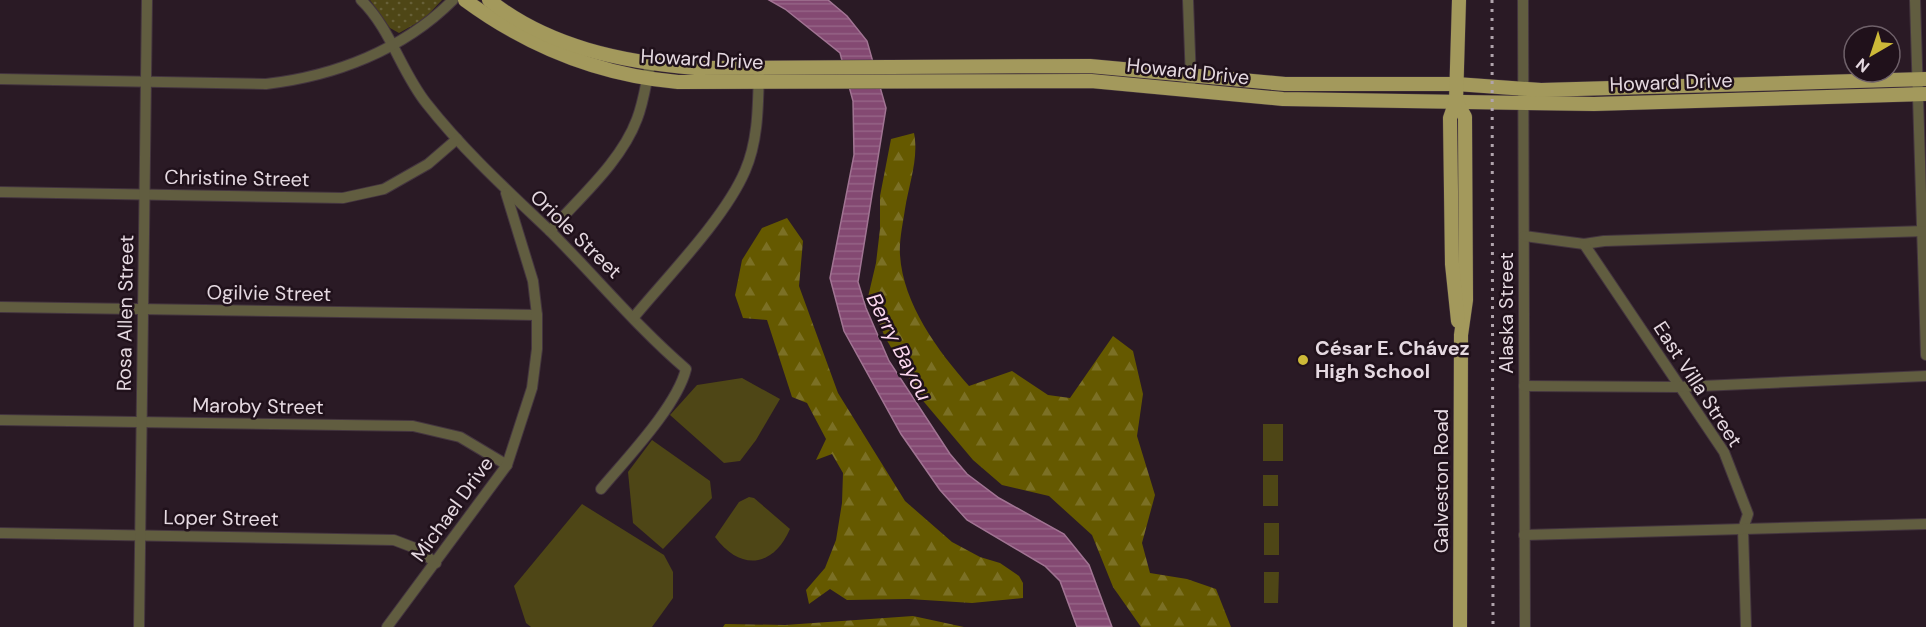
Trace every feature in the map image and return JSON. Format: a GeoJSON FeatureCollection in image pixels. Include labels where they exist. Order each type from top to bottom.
{"type":"FeatureCollection","features":[{"type":"Feature","properties":{"kind":"main road","name":"Howard Drive"},"geometry":{"type":"LineString","coordinates":[[465,0],[544,49],[572,60],[647,79],[820,83],[1091,81],[1238,97],[1594,104],[1922,94]]}},
{"type":"Feature","properties":{"kind":"main road","name":"Howard Drive"},"geometry":{"type":"LineString","coordinates":[[489,0],[518,19],[551,36],[590,51],[650,65],[695,68],[1090,66],[1309,84],[1456,84],[1594,89],[1922,79]]}},
{"type":"Feature","properties":{"kind":"main road","name":"Galveston Road"},"geometry":{"type":"LineString","coordinates":[[1457,4],[1456,101],[1450,118],[1459,246],[1455,299],[1461,335],[1460,627]]}},
{"type":"Feature","properties":{"kind":"main road"},"geometry":{"type":"LineString","coordinates":[[544,49],[551,36]]}},
{"type":"Feature","properties":{"kind":"main road"},"geometry":{"type":"LineString","coordinates":[[1090,66],[1091,81]]}},
{"type":"Feature","properties":{"kind":"main road"},"geometry":{"type":"LineString","coordinates":[[970,67],[970,83]]}},
{"type":"Feature","properties":{"kind":"main road"},"geometry":{"type":"LineString","coordinates":[[1309,84],[1309,99]]}},
{"type":"Feature","properties":{"kind":"main road"},"geometry":{"type":"LineString","coordinates":[[1765,84],[1766,99]]}},
{"type":"Feature","properties":{"kind":"street","name":"Rosa Allen Street"},"geometry":{"type":"LineString","coordinates":[[139,627],[138,534],[147,0]]}},
{"type":"Feature","properties":{"kind":"street","name":"Oriole Street"},"geometry":{"type":"LineString","coordinates":[[361,0],[393,45],[414,86],[457,139],[506,192],[550,231],[686,369],[684,379],[657,420],[602,489]]}},
{"type":"Feature","properties":{"kind":"street"},"geometry":{"type":"LineString","coordinates":[[0,79],[266,84],[301,80],[328,72],[393,45],[424,27],[453,0]]}},
{"type":"Feature","properties":{"kind":"street"},"geometry":{"type":"LineString","coordinates":[[1188,0],[1191,91]]}},
{"type":"Feature","properties":{"kind":"street","name":"Alaska Street"},"geometry":{"type":"LineString","coordinates":[[1523,0],[1525,627]]}},
{"type":"Feature","properties":{"kind":"street"},"geometry":{"type":"LineString","coordinates":[[1915,0],[1922,79],[1926,355]]}},
{"type":"Feature","properties":{"kind":"street"},"geometry":{"type":"LineString","coordinates":[[550,231],[608,166],[629,135],[637,119],[650,65]]}},
{"type":"Feature","properties":{"kind":"street"},"geometry":{"type":"LineString","coordinates":[[634,317],[733,195],[746,170],[758,119],[759,67]]}},
{"type":"Feature","properties":{"kind":"street","name":"Christine Street"},"geometry":{"type":"LineString","coordinates":[[0,192],[343,198],[384,189],[428,164],[457,139]]}},
{"type":"Feature","properties":{"kind":"street","name":"Michael Drive"},"geometry":{"type":"LineString","coordinates":[[387,627],[507,465],[532,388],[537,315],[533,281],[506,192]]}},
{"type":"Feature","properties":{"kind":"street"},"geometry":{"type":"LineString","coordinates":[[1524,236],[1584,244],[1604,241],[1924,231]]}},
{"type":"Feature","properties":{"kind":"street","name":"East Villa Street"},"geometry":{"type":"LineString","coordinates":[[1584,244],[1724,452],[1748,514],[1743,529],[1746,627]]}},
{"type":"Feature","properties":{"kind":"street","name":"Ogilvie Street"},"geometry":{"type":"LineString","coordinates":[[0,307],[537,315]]}},
{"type":"Feature","properties":{"kind":"street"},"geometry":{"type":"LineString","coordinates":[[1524,386],[1679,387],[1926,376]]}},
{"type":"Feature","properties":{"kind":"street","name":"Maroby Street"},"geometry":{"type":"LineString","coordinates":[[0,420],[413,426],[460,436],[507,465]]}},
{"type":"Feature","properties":{"kind":"street"},"geometry":{"type":"LineString","coordinates":[[1524,535],[1926,524]]}},
{"type":"Feature","properties":{"kind":"street","name":"Loper Street"},"geometry":{"type":"LineString","coordinates":[[0,533],[394,540],[416,548],[436,563]]}},
{"type":"Feature","properties":{"kind":"shaded area"},"geometry":{"type":"Polygon","coordinates":[[[370,0],[442,0],[424,19],[399,33],[390,28],[370,0]]]}},
{"type":"Feature","properties":{"kind":"shaded area"},"geometry":{"type":"Polygon","coordinates":[[[769,0],[828,0],[847,16],[867,41],[886,108],[858,282],[866,308],[889,361],[950,454],[967,474],[999,498],[1064,534],[1089,565],[1112,627],[1077,627],[1060,581],[1045,566],[967,520],[940,490],[901,434],[844,331],[830,278],[854,155],[853,101],[840,53],[785,9],[769,0]]]}},
{"type":"Feature","properties":{"kind":"shaded area"},"geometry":{"type":"Polygon","coordinates":[[[742,378],[780,399],[756,440],[740,461],[724,463],[670,415],[697,385],[742,378]]]}},
{"type":"Feature","properties":{"kind":"shaded area"},"geometry":{"type":"Polygon","coordinates":[[[1263,424],[1283,424],[1283,461],[1263,461],[1263,424]]]}},
{"type":"Feature","properties":{"kind":"shaded area"},"geometry":{"type":"Polygon","coordinates":[[[652,440],[710,481],[712,498],[663,549],[633,523],[628,472],[652,440]]]}},
{"type":"Feature","properties":{"kind":"shaded area"},"geometry":{"type":"Polygon","coordinates":[[[1263,475],[1278,475],[1278,506],[1263,506],[1263,475]]]}},
{"type":"Feature","properties":{"kind":"shaded area"},"geometry":{"type":"Polygon","coordinates":[[[749,497],[754,498],[790,529],[775,551],[765,558],[756,560],[745,560],[735,556],[715,537],[739,502],[749,497]]]}},
{"type":"Feature","properties":{"kind":"shaded area"},"geometry":{"type":"Polygon","coordinates":[[[582,504],[664,555],[673,572],[673,598],[652,627],[531,627],[526,623],[514,586],[582,504]]]}},
{"type":"Feature","properties":{"kind":"shaded area"},"geometry":{"type":"Polygon","coordinates":[[[1264,523],[1279,523],[1279,555],[1264,555],[1264,523]]]}},
{"type":"Feature","properties":{"kind":"shaded area"},"geometry":{"type":"Polygon","coordinates":[[[1264,572],[1279,572],[1278,603],[1264,603],[1264,572]]]}},
{"type":"Feature","properties":{"kind":"green space"},"geometry":{"type":"Polygon","coordinates":[[[914,133],[914,161],[902,226],[900,255],[908,291],[915,309],[934,342],[969,386],[1012,371],[1048,395],[1070,398],[1113,336],[1133,351],[1143,394],[1137,436],[1155,495],[1142,543],[1150,573],[1187,579],[1216,589],[1231,627],[1141,627],[1113,587],[1092,535],[1049,496],[1002,485],[973,460],[919,396],[885,337],[868,297],[876,263],[880,229],[880,196],[891,139],[914,133]]]}},
{"type":"Feature","properties":{"kind":"green space"},"geometry":{"type":"Polygon","coordinates":[[[787,218],[803,241],[799,286],[838,393],[905,501],[952,542],[980,557],[1000,563],[1019,576],[1023,583],[1023,598],[972,603],[909,599],[847,600],[830,589],[809,604],[806,590],[825,568],[836,540],[842,503],[843,473],[832,454],[816,460],[826,439],[807,403],[792,397],[767,320],[743,318],[735,295],[742,260],[762,228],[787,218]]]}},
{"type":"Feature","properties":{"kind":"green space"},"geometry":{"type":"Polygon","coordinates":[[[913,616],[964,627],[723,627],[725,624],[785,625],[913,616]]]}},
{"type":"Feature","properties":{"kind":"railway"},"geometry":{"type":"LineString","coordinates":[[1492,0],[1493,627]]}},
{"type":"Feature","properties":{"kind":"place","name":"César E. Chávez High School"},"geometry":{"type":"Point","coordinates":[1303,360]}},
{"type":"Feature","properties":{"kind":"water label","name":"Berry Bayou"},"geometry":{"type":"Point","coordinates":[899,347]}}]}
